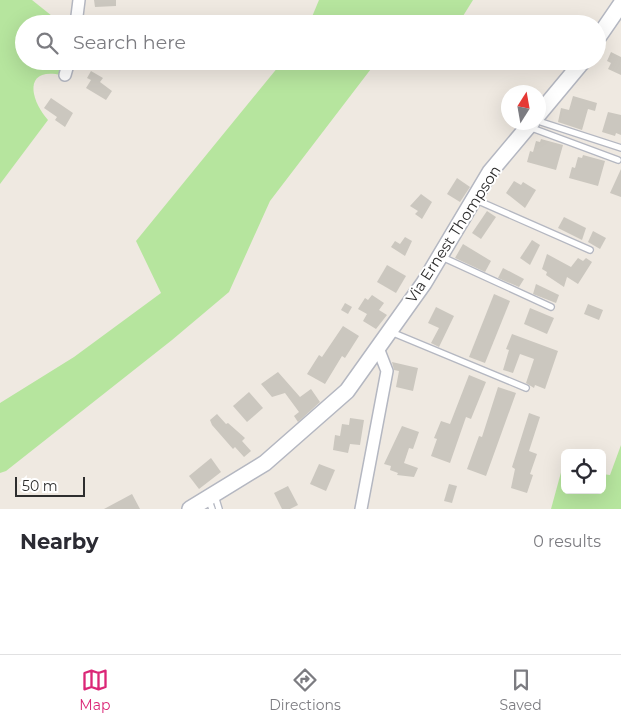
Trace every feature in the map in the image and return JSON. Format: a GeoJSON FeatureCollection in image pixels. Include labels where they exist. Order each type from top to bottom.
{"type":"FeatureCollection","features":[{"type":"Feature","properties":{"kind":"street"},"geometry":{"type":"LineString","coordinates":[[77,15],[79,0]]}},
{"type":"Feature","properties":{"kind":"street"},"geometry":{"type":"LineString","coordinates":[[606,26],[621,4]]}},
{"type":"Feature","properties":{"kind":"street"},"geometry":{"type":"LineString","coordinates":[[65,75],[66,70]]}},
{"type":"Feature","properties":{"kind":"street","name":"Via Ernest Thompson"},"geometry":{"type":"LineString","coordinates":[[546,107],[576,70]]}},
{"type":"Feature","properties":{"kind":"street","name":"Via Ernest Thompson"},"geometry":{"type":"LineString","coordinates":[[190,509],[212,500],[265,463],[347,391],[440,256],[490,172],[527,130]]}},
{"type":"Feature","properties":{"kind":"street"},"geometry":{"type":"LineString","coordinates":[[361,509],[387,371],[378,348]]}},
{"type":"Feature","properties":{"kind":"lane"},"geometry":{"type":"LineString","coordinates":[[546,124],[621,148]]}},
{"type":"Feature","properties":{"kind":"lane"},"geometry":{"type":"LineString","coordinates":[[546,126],[618,160]]}},
{"type":"Feature","properties":{"kind":"lane"},"geometry":{"type":"LineString","coordinates":[[474,199],[590,250]]}},
{"type":"Feature","properties":{"kind":"lane"},"geometry":{"type":"LineString","coordinates":[[440,256],[552,307]]}},
{"type":"Feature","properties":{"kind":"lane"},"geometry":{"type":"LineString","coordinates":[[390,331],[526,388]]}},
{"type":"Feature","properties":{"kind":"lane"},"geometry":{"type":"LineString","coordinates":[[212,500],[219,509]]}},
{"type":"Feature","properties":{"kind":"green space"},"geometry":{"type":"Polygon","coordinates":[[[0,0],[32,0],[51,15],[15,15],[15,70],[62,70],[61,75],[49,74],[40,76],[35,81],[34,95],[37,104],[48,120],[0,184],[0,0]]]}},
{"type":"Feature","properties":{"kind":"green space"},"geometry":{"type":"Polygon","coordinates":[[[319,0],[473,0],[464,15],[313,15],[319,0]]]}},
{"type":"Feature","properties":{"kind":"green space"},"geometry":{"type":"Polygon","coordinates":[[[276,70],[370,70],[270,201],[229,292],[172,340],[6,471],[0,473],[0,403],[74,357],[161,293],[136,241],[276,70]]]}},
{"type":"Feature","properties":{"kind":"green space"},"geometry":{"type":"Polygon","coordinates":[[[621,445],[621,509],[551,509],[561,472],[561,494],[606,494],[606,474],[610,475],[621,445]]]}},
{"type":"Feature","properties":{"kind":"building"},"geometry":{"type":"Polygon","coordinates":[[[94,0],[116,0],[116,6],[95,7],[94,0]]]}},
{"type":"Feature","properties":{"kind":"building"},"geometry":{"type":"Polygon","coordinates":[[[611,52],[621,57],[621,75],[608,69],[611,63],[607,61],[611,52]]]}},
{"type":"Feature","properties":{"kind":"building"},"geometry":{"type":"Polygon","coordinates":[[[91,71],[103,78],[100,82],[112,91],[106,100],[86,88],[91,80],[87,78],[91,71]]]}},
{"type":"Feature","properties":{"kind":"building"},"geometry":{"type":"Polygon","coordinates":[[[573,96],[597,103],[595,111],[588,109],[582,130],[558,122],[561,108],[569,110],[573,96]]]}},
{"type":"Feature","properties":{"kind":"building"},"geometry":{"type":"Polygon","coordinates":[[[51,98],[73,113],[65,127],[55,120],[57,117],[44,108],[51,98]]]}},
{"type":"Feature","properties":{"kind":"building"},"geometry":{"type":"Polygon","coordinates":[[[608,112],[621,115],[621,135],[616,133],[615,136],[602,132],[608,112]]]}},
{"type":"Feature","properties":{"kind":"building"},"geometry":{"type":"Polygon","coordinates":[[[541,139],[563,145],[556,170],[527,162],[530,151],[533,152],[536,141],[540,142],[541,139]]]}},
{"type":"Feature","properties":{"kind":"building"},"geometry":{"type":"Polygon","coordinates":[[[583,155],[605,161],[598,186],[569,178],[572,167],[575,168],[578,157],[582,158],[583,155]]]}},
{"type":"Feature","properties":{"kind":"building"},"geometry":{"type":"Polygon","coordinates":[[[621,169],[621,197],[610,193],[621,169]]]}},
{"type":"Feature","properties":{"kind":"building"},"geometry":{"type":"Polygon","coordinates":[[[457,178],[470,187],[460,202],[447,194],[457,178]]]}},
{"type":"Feature","properties":{"kind":"building"},"geometry":{"type":"Polygon","coordinates":[[[514,181],[521,185],[523,182],[536,190],[525,208],[506,193],[514,181]]]}},
{"type":"Feature","properties":{"kind":"building"},"geometry":{"type":"Polygon","coordinates":[[[421,194],[432,202],[422,219],[415,214],[418,211],[410,206],[421,194]]]}},
{"type":"Feature","properties":{"kind":"building"},"geometry":{"type":"Polygon","coordinates":[[[487,211],[496,217],[481,239],[472,233],[487,211]]]}},
{"type":"Feature","properties":{"kind":"building"},"geometry":{"type":"Polygon","coordinates":[[[564,217],[586,228],[582,240],[558,228],[564,217]]]}},
{"type":"Feature","properties":{"kind":"building"},"geometry":{"type":"Polygon","coordinates":[[[593,231],[606,238],[600,249],[588,242],[593,231]]]}},
{"type":"Feature","properties":{"kind":"building"},"geometry":{"type":"Polygon","coordinates":[[[405,237],[412,241],[405,256],[391,247],[395,241],[400,244],[405,237]]]}},
{"type":"Feature","properties":{"kind":"building"},"geometry":{"type":"Polygon","coordinates":[[[532,240],[540,245],[530,265],[520,258],[532,240]]]}},
{"type":"Feature","properties":{"kind":"building"},"geometry":{"type":"Polygon","coordinates":[[[463,244],[491,261],[485,272],[455,258],[463,244]]]}},
{"type":"Feature","properties":{"kind":"building"},"geometry":{"type":"Polygon","coordinates":[[[547,254],[571,267],[578,258],[583,261],[586,258],[592,262],[578,284],[567,277],[564,287],[546,275],[547,272],[542,269],[547,254]]]}},
{"type":"Feature","properties":{"kind":"building"},"geometry":{"type":"Polygon","coordinates":[[[387,265],[406,276],[396,293],[377,282],[387,265]]]}},
{"type":"Feature","properties":{"kind":"building"},"geometry":{"type":"Polygon","coordinates":[[[503,268],[524,279],[519,287],[498,278],[503,268]]]}},
{"type":"Feature","properties":{"kind":"building"},"geometry":{"type":"Polygon","coordinates":[[[536,284],[559,295],[556,303],[533,294],[536,284]]]}},
{"type":"Feature","properties":{"kind":"building"},"geometry":{"type":"Polygon","coordinates":[[[494,294],[510,301],[485,363],[469,357],[494,294]]]}},
{"type":"Feature","properties":{"kind":"building"},"geometry":{"type":"Polygon","coordinates":[[[372,295],[384,303],[379,310],[387,315],[376,329],[363,321],[367,314],[358,309],[365,298],[368,300],[372,295]]]}},
{"type":"Feature","properties":{"kind":"building"},"geometry":{"type":"Polygon","coordinates":[[[345,303],[352,307],[348,314],[341,310],[345,303]]]}},
{"type":"Feature","properties":{"kind":"building"},"geometry":{"type":"Polygon","coordinates":[[[588,304],[603,310],[599,320],[584,314],[588,304]]]}},
{"type":"Feature","properties":{"kind":"building"},"geometry":{"type":"Polygon","coordinates":[[[436,307],[454,316],[439,347],[431,343],[439,328],[428,323],[436,307]]]}},
{"type":"Feature","properties":{"kind":"building"},"geometry":{"type":"Polygon","coordinates":[[[530,308],[554,318],[547,334],[524,324],[530,308]]]}},
{"type":"Feature","properties":{"kind":"building"},"geometry":{"type":"Polygon","coordinates":[[[343,326],[359,336],[345,358],[342,356],[325,384],[307,374],[319,355],[322,357],[343,326]]]}},
{"type":"Feature","properties":{"kind":"building"},"geometry":{"type":"Polygon","coordinates":[[[512,334],[558,351],[545,389],[535,385],[534,388],[526,383],[534,359],[520,354],[513,373],[503,370],[509,350],[506,349],[512,334]]]}},
{"type":"Feature","properties":{"kind":"building"},"geometry":{"type":"Polygon","coordinates":[[[392,362],[418,368],[413,391],[396,387],[399,371],[394,370],[392,362]]]}},
{"type":"Feature","properties":{"kind":"building"},"geometry":{"type":"Polygon","coordinates":[[[278,372],[300,397],[311,389],[320,402],[298,422],[294,416],[299,412],[285,393],[272,397],[261,384],[278,372]]]}},
{"type":"Feature","properties":{"kind":"building"},"geometry":{"type":"Polygon","coordinates":[[[469,375],[486,382],[471,419],[466,417],[450,463],[431,456],[437,439],[434,438],[441,421],[450,424],[469,375]]]}},
{"type":"Feature","properties":{"kind":"building"},"geometry":{"type":"Polygon","coordinates":[[[498,387],[516,393],[486,476],[467,469],[479,436],[482,437],[498,387]]]}},
{"type":"Feature","properties":{"kind":"building"},"geometry":{"type":"Polygon","coordinates":[[[249,392],[263,408],[247,422],[233,406],[249,392]]]}},
{"type":"Feature","properties":{"kind":"building"},"geometry":{"type":"Polygon","coordinates":[[[529,413],[540,417],[529,451],[537,454],[530,474],[533,475],[527,493],[511,488],[515,469],[512,467],[529,413]]]}},
{"type":"Feature","properties":{"kind":"building"},"geometry":{"type":"Polygon","coordinates":[[[217,414],[226,424],[228,423],[245,438],[242,441],[251,451],[244,457],[235,447],[233,449],[212,425],[210,420],[217,414]]]}},
{"type":"Feature","properties":{"kind":"building"},"geometry":{"type":"Polygon","coordinates":[[[350,418],[364,420],[360,445],[350,444],[348,453],[333,450],[335,435],[340,436],[342,424],[349,425],[350,418]]]}},
{"type":"Feature","properties":{"kind":"building"},"geometry":{"type":"Polygon","coordinates":[[[402,426],[419,432],[413,449],[409,448],[404,463],[418,468],[414,477],[397,475],[398,473],[390,470],[391,466],[384,464],[402,426]]]}},
{"type":"Feature","properties":{"kind":"building"},"geometry":{"type":"Polygon","coordinates":[[[211,458],[221,472],[199,489],[189,476],[211,458]]]}},
{"type":"Feature","properties":{"kind":"building"},"geometry":{"type":"Polygon","coordinates":[[[319,464],[335,470],[326,491],[310,484],[319,464]]]}},
{"type":"Feature","properties":{"kind":"building"},"geometry":{"type":"Polygon","coordinates":[[[449,484],[457,486],[452,503],[444,501],[449,484]]]}},
{"type":"Feature","properties":{"kind":"building"},"geometry":{"type":"Polygon","coordinates":[[[288,486],[298,505],[290,509],[282,509],[274,493],[288,486]]]}},
{"type":"Feature","properties":{"kind":"building"},"geometry":{"type":"Polygon","coordinates":[[[132,494],[140,509],[104,509],[132,494]]]}}]}
